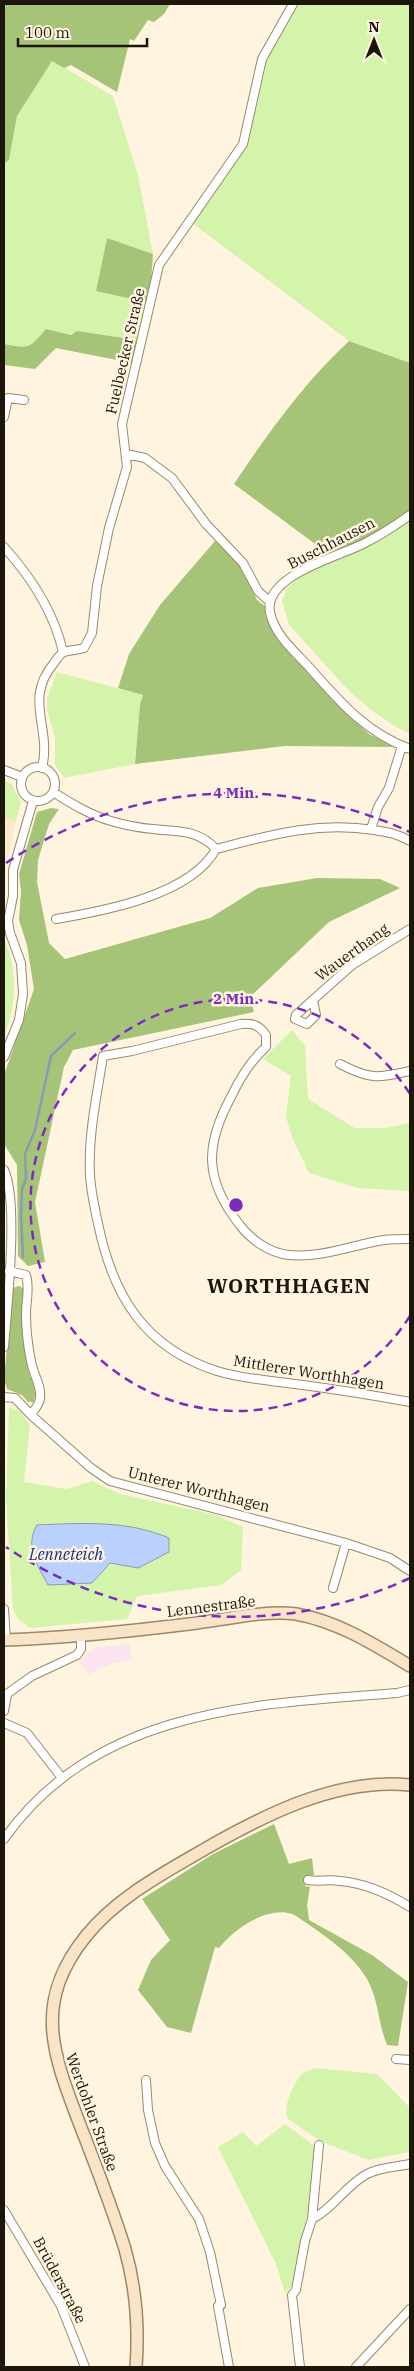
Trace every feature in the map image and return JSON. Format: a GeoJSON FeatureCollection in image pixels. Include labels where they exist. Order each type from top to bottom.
{"type":"FeatureCollection","features":[{"type":"Feature","properties":{"kind":"street","name":"Fuelbecker Straße"},"geometry":{"type":"LineString","coordinates":[[64,652],[84,648],[91,638],[96,586],[109,528],[127,467],[122,424],[159,265],[242,144],[262,59],[293,4]]}},
{"type":"Feature","properties":{"kind":"street"},"geometry":{"type":"LineString","coordinates":[[4,417],[8,398],[24,400]]}},
{"type":"Feature","properties":{"kind":"street"},"geometry":{"type":"LineString","coordinates":[[126,454],[145,458],[172,478],[206,524],[242,563],[258,590],[270,602],[271,616],[280,636],[341,703],[368,728],[388,740],[410,749]]}},
{"type":"Feature","properties":{"kind":"street","name":"Buschhausen"},"geometry":{"type":"LineString","coordinates":[[270,602],[277,590],[297,572],[365,543],[410,515]]}},
{"type":"Feature","properties":{"kind":"street"},"geometry":{"type":"LineString","coordinates":[[4,547],[24,569],[41,596],[64,652],[44,675],[37,696],[45,747],[42,768]]}},
{"type":"Feature","properties":{"kind":"street"},"geometry":{"type":"LineString","coordinates":[[371,830],[378,807],[389,788],[402,746]]}},
{"type":"Feature","properties":{"kind":"street"},"geometry":{"type":"LineString","coordinates":[[42,768],[54,778],[53,792],[44,800],[33,801],[21,789],[22,778],[28,770],[42,768]]}},
{"type":"Feature","properties":{"kind":"street"},"geometry":{"type":"LineString","coordinates":[[4,770],[22,778]]}},
{"type":"Feature","properties":{"kind":"street"},"geometry":{"type":"LineString","coordinates":[[53,792],[77,807],[102,818],[138,828],[192,833],[208,840],[216,849]]}},
{"type":"Feature","properties":{"kind":"street"},"geometry":{"type":"LineString","coordinates":[[4,1056],[19,1020],[24,994],[21,963],[6,921],[13,896],[13,870],[33,801]]}},
{"type":"Feature","properties":{"kind":"street"},"geometry":{"type":"LineString","coordinates":[[56,919],[122,906],[145,898],[187,878],[210,861],[216,849],[303,828],[351,827],[393,833],[410,841]]}},
{"type":"Feature","properties":{"kind":"street","name":"Wauerthang"},"geometry":{"type":"LineString","coordinates":[[313,1000],[352,965],[410,928]]}},
{"type":"Feature","properties":{"kind":"street","name":"Mittlerer Worthhagen"},"geometry":{"type":"LineString","coordinates":[[410,1238],[383,1240],[342,1250],[315,1254],[288,1255],[263,1246],[245,1232],[233,1217],[223,1200],[213,1170],[212,1141],[220,1117],[239,1080],[266,1047],[266,1035],[262,1029],[252,1023],[103,1056],[94,1112],[90,1175],[93,1203],[103,1245],[118,1289],[131,1312],[160,1342],[189,1359],[216,1371],[240,1377],[358,1392],[410,1402]]}},
{"type":"Feature","properties":{"kind":"street"},"geometry":{"type":"LineString","coordinates":[[340,1064],[364,1076],[373,1077],[410,1071]]}},
{"type":"Feature","properties":{"kind":"street"},"geometry":{"type":"LineString","coordinates":[[4,1170],[9,1192],[10,1208],[10,1271],[4,1347]]}},
{"type":"Feature","properties":{"kind":"street"},"geometry":{"type":"LineString","coordinates":[[10,1271],[26,1275],[28,1282],[26,1315],[28,1344],[32,1370],[40,1387],[41,1398],[39,1405],[30,1415]]}},
{"type":"Feature","properties":{"kind":"street","name":"Unterer Worthhagen"},"geometry":{"type":"LineString","coordinates":[[4,1396],[15,1398],[30,1415],[91,1468],[110,1480],[346,1543],[390,1558],[410,1570]]}},
{"type":"Feature","properties":{"kind":"street"},"geometry":{"type":"LineString","coordinates":[[333,1588],[346,1543]]}},
{"type":"Feature","properties":{"kind":"street"},"geometry":{"type":"LineString","coordinates":[[4,1609],[5,1640]]}},
{"type":"Feature","properties":{"kind":"street","name":"Lennestraße"},"geometry":{"type":"LineString","coordinates":[[5,1640],[81,1635],[267,1615],[294,1614],[320,1620],[344,1629],[410,1666]]}},
{"type":"Feature","properties":{"kind":"street"},"geometry":{"type":"LineString","coordinates":[[4,1711],[5,1695],[32,1676],[77,1655],[81,1649],[81,1635]]}},
{"type":"Feature","properties":{"kind":"street"},"geometry":{"type":"LineString","coordinates":[[4,1839],[28,1808],[62,1778],[91,1757],[108,1748],[170,1723],[271,1703],[397,1693],[410,1690]]}},
{"type":"Feature","properties":{"kind":"street"},"geometry":{"type":"LineString","coordinates":[[4,1722],[27,1733],[62,1778]]}},
{"type":"Feature","properties":{"kind":"street","name":"Werdohler Straße"},"geometry":{"type":"LineString","coordinates":[[136,2367],[136,2307],[125,2250],[59,2068],[54,2047],[52,2030],[53,2009],[62,1977],[78,1947],[108,1913],[141,1888],[208,1847],[274,1813],[324,1795],[371,1785],[410,1785]]}},
{"type":"Feature","properties":{"kind":"street"},"geometry":{"type":"LineString","coordinates":[[308,1880],[338,1880],[358,1884],[384,1893],[410,1907]]}},
{"type":"Feature","properties":{"kind":"street"},"geometry":{"type":"LineString","coordinates":[[396,2059],[410,2060]]}},
{"type":"Feature","properties":{"kind":"street"},"geometry":{"type":"LineString","coordinates":[[146,2080],[148,2110],[160,2156],[199,2219],[210,2252],[221,2305],[218,2306],[229,2367]]}},
{"type":"Feature","properties":{"kind":"street"},"geometry":{"type":"LineString","coordinates":[[300,2367],[292,2295],[296,2290],[304,2241],[312,2219],[318,2145]]}},
{"type":"Feature","properties":{"kind":"street"},"geometry":{"type":"LineString","coordinates":[[312,2219],[367,2174],[410,2164]]}},
{"type":"Feature","properties":{"kind":"street","name":"Brüderstraße"},"geometry":{"type":"LineString","coordinates":[[4,2210],[61,2306],[85,2367]]}},
{"type":"Feature","properties":{"kind":"street"},"geometry":{"type":"LineString","coordinates":[[356,2367],[410,2309]]}},
{"type":"Feature","properties":{"kind":"shaded area"},"geometry":{"type":"Polygon","coordinates":[[[4,817],[16,821],[4,875],[4,817]]]}},
{"type":"Feature","properties":{"kind":"shaded area"},"geometry":{"type":"Polygon","coordinates":[[[130,1644],[132,1659],[111,1664],[89,1674],[79,1661],[97,1647],[130,1644]]]}},
{"type":"Feature","properties":{"kind":"green space"},"geometry":{"type":"Polygon","coordinates":[[[4,4],[130,39],[117,92],[71,65],[65,68],[113,96],[138,175],[153,254],[107,238],[96,290],[146,302],[137,340],[77,331],[71,335],[46,329],[28,347],[4,344],[4,164],[9,160],[17,116],[52,61],[4,4]]]}},
{"type":"Feature","properties":{"kind":"green space"},"geometry":{"type":"Polygon","coordinates":[[[4,4],[170,4],[164,14],[154,22],[148,20],[134,41],[130,39],[117,92],[71,65],[64,68],[52,61],[17,116],[9,160],[4,164],[4,4]]]}},
{"type":"Feature","properties":{"kind":"green space"},"geometry":{"type":"Polygon","coordinates":[[[296,4],[410,4],[410,363],[349,341],[192,223],[244,145],[264,58],[296,4]]]}},
{"type":"Feature","properties":{"kind":"green space"},"geometry":{"type":"Polygon","coordinates":[[[107,238],[153,254],[151,282],[146,302],[96,291],[107,238]]]}},
{"type":"Feature","properties":{"kind":"green space"},"geometry":{"type":"Polygon","coordinates":[[[46,329],[71,335],[77,331],[137,340],[132,363],[56,348],[35,369],[4,365],[4,344],[19,347],[28,346],[46,329]]]}},
{"type":"Feature","properties":{"kind":"green space"},"geometry":{"type":"Polygon","coordinates":[[[349,341],[410,363],[410,511],[363,540],[330,555],[234,484],[287,409],[349,341]]]}},
{"type":"Feature","properties":{"kind":"green space"},"geometry":{"type":"Polygon","coordinates":[[[410,519],[410,733],[398,728],[375,713],[351,693],[289,625],[282,601],[287,589],[299,574],[366,547],[410,519]]]}},
{"type":"Feature","properties":{"kind":"green space"},"geometry":{"type":"Polygon","coordinates":[[[215,541],[240,565],[257,600],[265,606],[266,617],[288,652],[351,718],[369,734],[394,747],[285,746],[135,764],[140,704],[143,695],[118,688],[129,654],[160,605],[215,541]]]}},
{"type":"Feature","properties":{"kind":"green space"},"geometry":{"type":"Polygon","coordinates":[[[57,672],[143,695],[140,704],[135,764],[64,778],[55,765],[55,738],[47,710],[47,699],[57,672]]]}},
{"type":"Feature","properties":{"kind":"green space"},"geometry":{"type":"Polygon","coordinates":[[[4,780],[12,784],[21,803],[16,821],[4,817],[4,780]]]}},
{"type":"Feature","properties":{"kind":"green space"},"geometry":{"type":"Polygon","coordinates":[[[51,808],[59,809],[49,824],[38,860],[37,882],[49,943],[65,959],[210,918],[258,888],[317,878],[380,879],[400,888],[329,922],[250,997],[254,1012],[73,1050],[64,1067],[35,1202],[45,1262],[28,1266],[18,1256],[17,1165],[4,1144],[4,1075],[34,989],[27,945],[19,920],[21,891],[19,874],[37,812],[51,808]]]}},
{"type":"Feature","properties":{"kind":"green space"},"geometry":{"type":"Polygon","coordinates":[[[4,939],[12,963],[14,988],[11,1012],[4,1036],[4,939]]]}},
{"type":"Feature","properties":{"kind":"green space"},"geometry":{"type":"Polygon","coordinates":[[[292,1030],[305,1046],[308,1099],[355,1128],[385,1128],[410,1123],[410,1191],[358,1188],[309,1173],[292,1137],[286,1117],[291,1076],[263,1059],[292,1030]]]}},
{"type":"Feature","properties":{"kind":"green space"},"geometry":{"type":"Polygon","coordinates":[[[19,1286],[25,1289],[25,1345],[28,1370],[35,1390],[34,1402],[28,1402],[22,1395],[7,1389],[4,1379],[13,1288],[19,1286]]]}},
{"type":"Feature","properties":{"kind":"green space"},"geometry":{"type":"Polygon","coordinates":[[[9,1407],[20,1411],[30,1426],[24,1482],[67,1489],[92,1481],[120,1494],[217,1515],[243,1527],[241,1570],[221,1585],[137,1596],[127,1619],[30,1628],[18,1619],[13,1609],[6,1499],[9,1407]]]}},
{"type":"Feature","properties":{"kind":"green space"},"geometry":{"type":"Polygon","coordinates":[[[274,1824],[289,1864],[312,1858],[314,1875],[309,1875],[305,1886],[310,1887],[307,1905],[309,1920],[372,1955],[408,1982],[398,2046],[387,2045],[374,1995],[361,1970],[339,1947],[292,1914],[282,1912],[262,1916],[242,1927],[219,1948],[215,1947],[191,2033],[167,2027],[138,1990],[151,1960],[170,1940],[142,1899],[213,1854],[274,1824]]]}},
{"type":"Feature","properties":{"kind":"green space"},"geometry":{"type":"Polygon","coordinates":[[[315,2068],[377,2074],[410,2108],[410,2152],[368,2160],[320,2141],[288,2119],[288,2102],[296,2082],[303,2073],[315,2068]]]}},
{"type":"Feature","properties":{"kind":"green space"},"geometry":{"type":"Polygon","coordinates":[[[285,2124],[315,2146],[308,2211],[292,2286],[285,2293],[276,2264],[218,2147],[243,2132],[256,2146],[285,2124]]]}},
{"type":"Feature","properties":{"kind":"water","name":"Lenneteich"},"geometry":{"type":"Polygon","coordinates":[[[104,1524],[137,1528],[169,1538],[169,1552],[138,1568],[110,1563],[92,1583],[48,1585],[32,1548],[33,1533],[37,1525],[104,1524]]]}},
{"type":"Feature","properties":{"kind":"waterway"},"geometry":{"type":"LineString","coordinates":[[23,1257],[21,1214],[22,1189],[26,1179],[25,1154],[35,1130],[51,1056],[75,1033]]}},
{"type":"Feature","properties":{"kind":"district","name":"WORTHHAGEN"},"geometry":{"type":"Point","coordinates":[289,1285]}}]}
